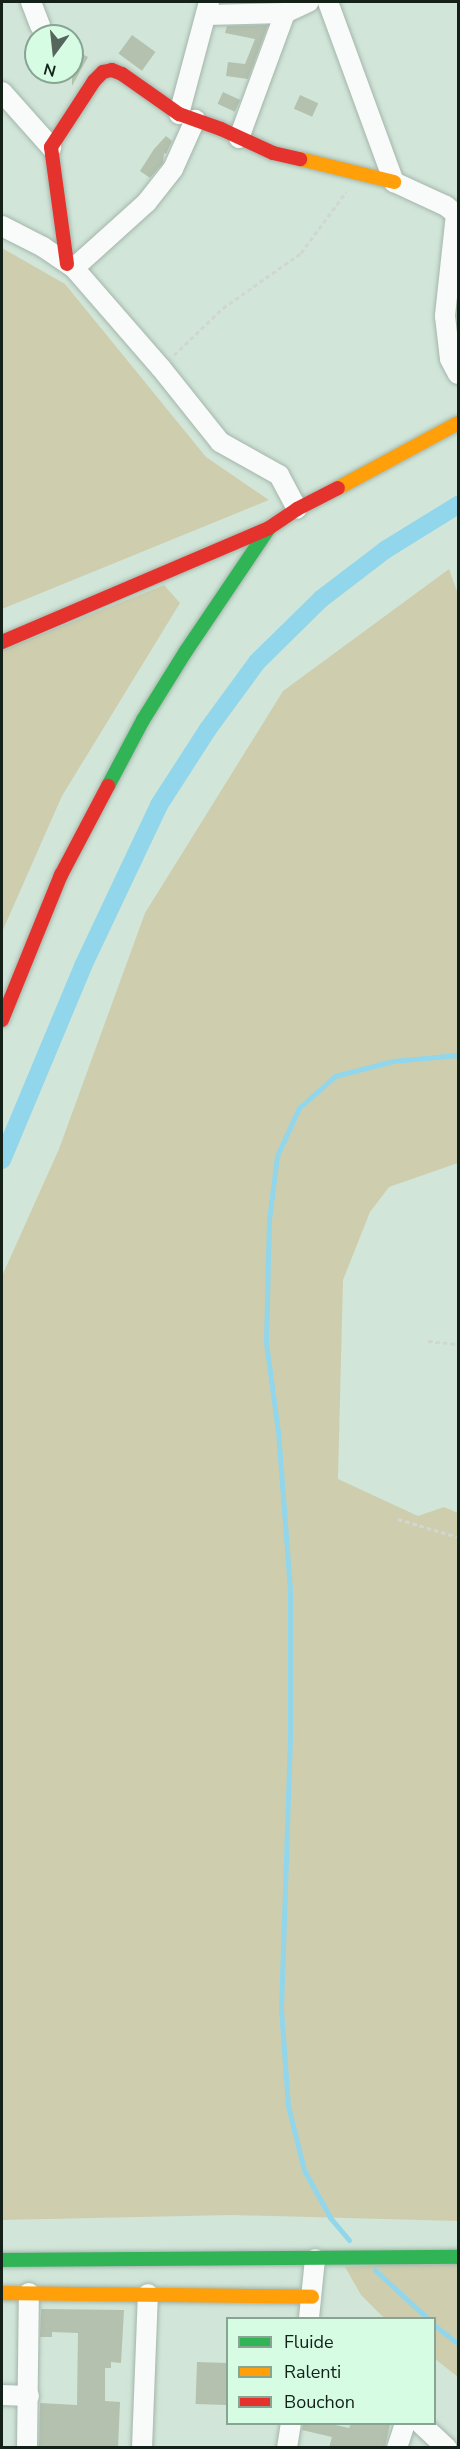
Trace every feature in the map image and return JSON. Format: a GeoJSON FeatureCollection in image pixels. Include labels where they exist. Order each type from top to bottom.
{"type":"FeatureCollection","features":[{"type":"Feature","properties":{"kind":"street"},"geometry":{"type":"LineString","coordinates":[[31,2],[39,24]]}},
{"type":"Feature","properties":{"kind":"street"},"geometry":{"type":"LineString","coordinates":[[70,266],[147,202],[173,168],[187,117],[207,8],[285,13],[309,2]]}},
{"type":"Feature","properties":{"kind":"street"},"geometry":{"type":"LineString","coordinates":[[328,2],[394,182]]}},
{"type":"Feature","properties":{"kind":"street"},"geometry":{"type":"LineString","coordinates":[[239,138],[285,13]]}},
{"type":"Feature","properties":{"kind":"street"},"geometry":{"type":"LineString","coordinates":[[51,147],[67,126],[94,81],[103,72],[112,70],[122,74],[187,117],[284,156],[394,182],[446,206],[456,214],[446,316],[450,359],[459,374]]}},
{"type":"Feature","properties":{"kind":"street"},"geometry":{"type":"LineString","coordinates":[[2,92],[51,147],[70,266]]}},
{"type":"Feature","properties":{"kind":"street"},"geometry":{"type":"LineString","coordinates":[[2,226],[43,248],[70,266],[161,368],[220,442],[279,475],[297,509]]}},
{"type":"Feature","properties":{"kind":"street"},"geometry":{"type":"LineString","coordinates":[[2,642],[269,528],[297,509],[397,458],[459,423]]}},
{"type":"Feature","properties":{"kind":"street"},"geometry":{"type":"LineString","coordinates":[[2,1020],[61,875],[143,720],[186,651],[269,528]]}},
{"type":"Feature","properties":{"kind":"street"},"geometry":{"type":"LineString","coordinates":[[2,2260],[459,2257]]}},
{"type":"Feature","properties":{"kind":"street"},"geometry":{"type":"LineString","coordinates":[[309,2317],[315,2259]]}},
{"type":"Feature","properties":{"kind":"street"},"geometry":{"type":"LineString","coordinates":[[2,2293],[312,2297]]}},
{"type":"Feature","properties":{"kind":"street"},"geometry":{"type":"LineString","coordinates":[[27,2448],[29,2293]]}},
{"type":"Feature","properties":{"kind":"street"},"geometry":{"type":"LineString","coordinates":[[142,2448],[148,2294]]}},
{"type":"Feature","properties":{"kind":"street"},"geometry":{"type":"LineString","coordinates":[[2,2395],[29,2396]]}},
{"type":"Feature","properties":{"kind":"street"},"geometry":{"type":"LineString","coordinates":[[287,2448],[291,2425]]}},
{"type":"Feature","properties":{"kind":"street"},"geometry":{"type":"LineString","coordinates":[[397,2448],[405,2425]]}},
{"type":"Feature","properties":{"kind":"street"},"geometry":{"type":"LineString","coordinates":[[422,2425],[447,2448]]}},
{"type":"Feature","properties":{"kind":"path"},"geometry":{"type":"LineString","coordinates":[[161,368],[223,308],[301,253],[361,174]]}},
{"type":"Feature","properties":{"kind":"path"},"geometry":{"type":"LineString","coordinates":[[429,1341],[459,1344]]}},
{"type":"Feature","properties":{"kind":"path"},"geometry":{"type":"LineString","coordinates":[[398,1519],[459,1537]]}},
{"type":"Feature","properties":{"kind":"green space"},"geometry":{"type":"Polygon","coordinates":[[[2,248],[65,284],[206,457],[269,500],[2,609],[2,248]]]}},
{"type":"Feature","properties":{"kind":"green space"},"geometry":{"type":"Polygon","coordinates":[[[449,569],[458,594],[458,1163],[389,1187],[370,1212],[343,1280],[338,1479],[418,1516],[444,1507],[458,1513],[458,2221],[231,2215],[2,2220],[2,1276],[59,1149],[145,913],[283,691],[449,569]]]}},
{"type":"Feature","properties":{"kind":"green space"},"geometry":{"type":"Polygon","coordinates":[[[164,585],[180,603],[62,796],[2,932],[2,650],[164,585]]]}},
{"type":"Feature","properties":{"kind":"green space"},"geometry":{"type":"Polygon","coordinates":[[[458,2261],[458,2377],[436,2360],[436,2317],[383,2317],[361,2295],[345,2267],[458,2261]]]}},
{"type":"Feature","properties":{"kind":"building"},"geometry":{"type":"Polygon","coordinates":[[[268,25],[248,79],[226,76],[228,62],[245,64],[255,39],[225,33],[227,26],[268,25]]]}},
{"type":"Feature","properties":{"kind":"building"},"geometry":{"type":"Polygon","coordinates":[[[132,35],[155,52],[142,71],[118,54],[132,35]]]}},
{"type":"Feature","properties":{"kind":"building"},"geometry":{"type":"Polygon","coordinates":[[[223,92],[240,100],[235,112],[218,104],[223,92]]]}},
{"type":"Feature","properties":{"kind":"building"},"geometry":{"type":"Polygon","coordinates":[[[300,95],[318,103],[312,117],[294,109],[300,95]]]}},
{"type":"Feature","properties":{"kind":"building"},"geometry":{"type":"Polygon","coordinates":[[[166,136],[172,141],[166,154],[164,153],[163,163],[150,178],[140,171],[154,149],[166,136]]]}},
{"type":"Feature","properties":{"kind":"building"},"geometry":{"type":"Polygon","coordinates":[[[41,2309],[124,2310],[121,2363],[111,2362],[111,2368],[105,2368],[105,2401],[120,2402],[118,2448],[39,2446],[40,2403],[77,2405],[78,2333],[52,2332],[52,2337],[40,2337],[41,2309]]]}},
{"type":"Feature","properties":{"kind":"building"},"geometry":{"type":"Polygon","coordinates":[[[197,2362],[226,2363],[226,2405],[196,2404],[197,2362]]]}},
{"type":"Feature","properties":{"kind":"building"},"geometry":{"type":"Polygon","coordinates":[[[303,2425],[336,2425],[349,2428],[350,2425],[390,2425],[385,2448],[329,2448],[332,2437],[302,2430],[303,2425]]]}},
{"type":"Feature","properties":{"kind":"waterway"},"geometry":{"type":"LineString","coordinates":[[2,1160],[83,966],[159,805],[208,729],[257,662],[321,599],[385,550],[458,505]]}},
{"type":"Feature","properties":{"kind":"waterway"},"geometry":{"type":"LineString","coordinates":[[349,2240],[330,2217],[304,2170],[288,2106],[281,2009],[290,1738],[290,1590],[278,1432],[266,1342],[269,1220],[277,1156],[299,1108],[335,1076],[393,1061],[458,1055]]}},
{"type":"Feature","properties":{"kind":"waterway"},"geometry":{"type":"LineString","coordinates":[[375,2270],[426,2317]]}},
{"type":"Feature","properties":{"kind":"waterway"},"geometry":{"type":"LineString","coordinates":[[436,2327],[458,2344]]}},
{"type":"Feature","properties":{"kind":"traffic: fast"},"geometry":{"type":"LineString","coordinates":[[108,786],[143,720],[186,651],[269,528]]}},
{"type":"Feature","properties":{"kind":"traffic: fast"},"geometry":{"type":"LineString","coordinates":[[2,2260],[458,2257]]}},
{"type":"Feature","properties":{"kind":"traffic: slow"},"geometry":{"type":"LineString","coordinates":[[300,159],[394,182]]}},
{"type":"Feature","properties":{"kind":"traffic: slow"},"geometry":{"type":"LineString","coordinates":[[338,488],[458,423]]}},
{"type":"Feature","properties":{"kind":"traffic: slow"},"geometry":{"type":"LineString","coordinates":[[2,2293],[312,2297]]}},
{"type":"Feature","properties":{"kind":"traffic: jam"},"geometry":{"type":"LineString","coordinates":[[67,264],[51,147],[94,81],[103,72],[112,70],[122,74],[179,114],[221,129],[273,153],[300,159]]}},
{"type":"Feature","properties":{"kind":"traffic: jam"},"geometry":{"type":"LineString","coordinates":[[2,642],[269,528],[297,509],[338,488]]}},
{"type":"Feature","properties":{"kind":"traffic: jam"},"geometry":{"type":"LineString","coordinates":[[2,1020],[61,875],[108,786]]}}]}
